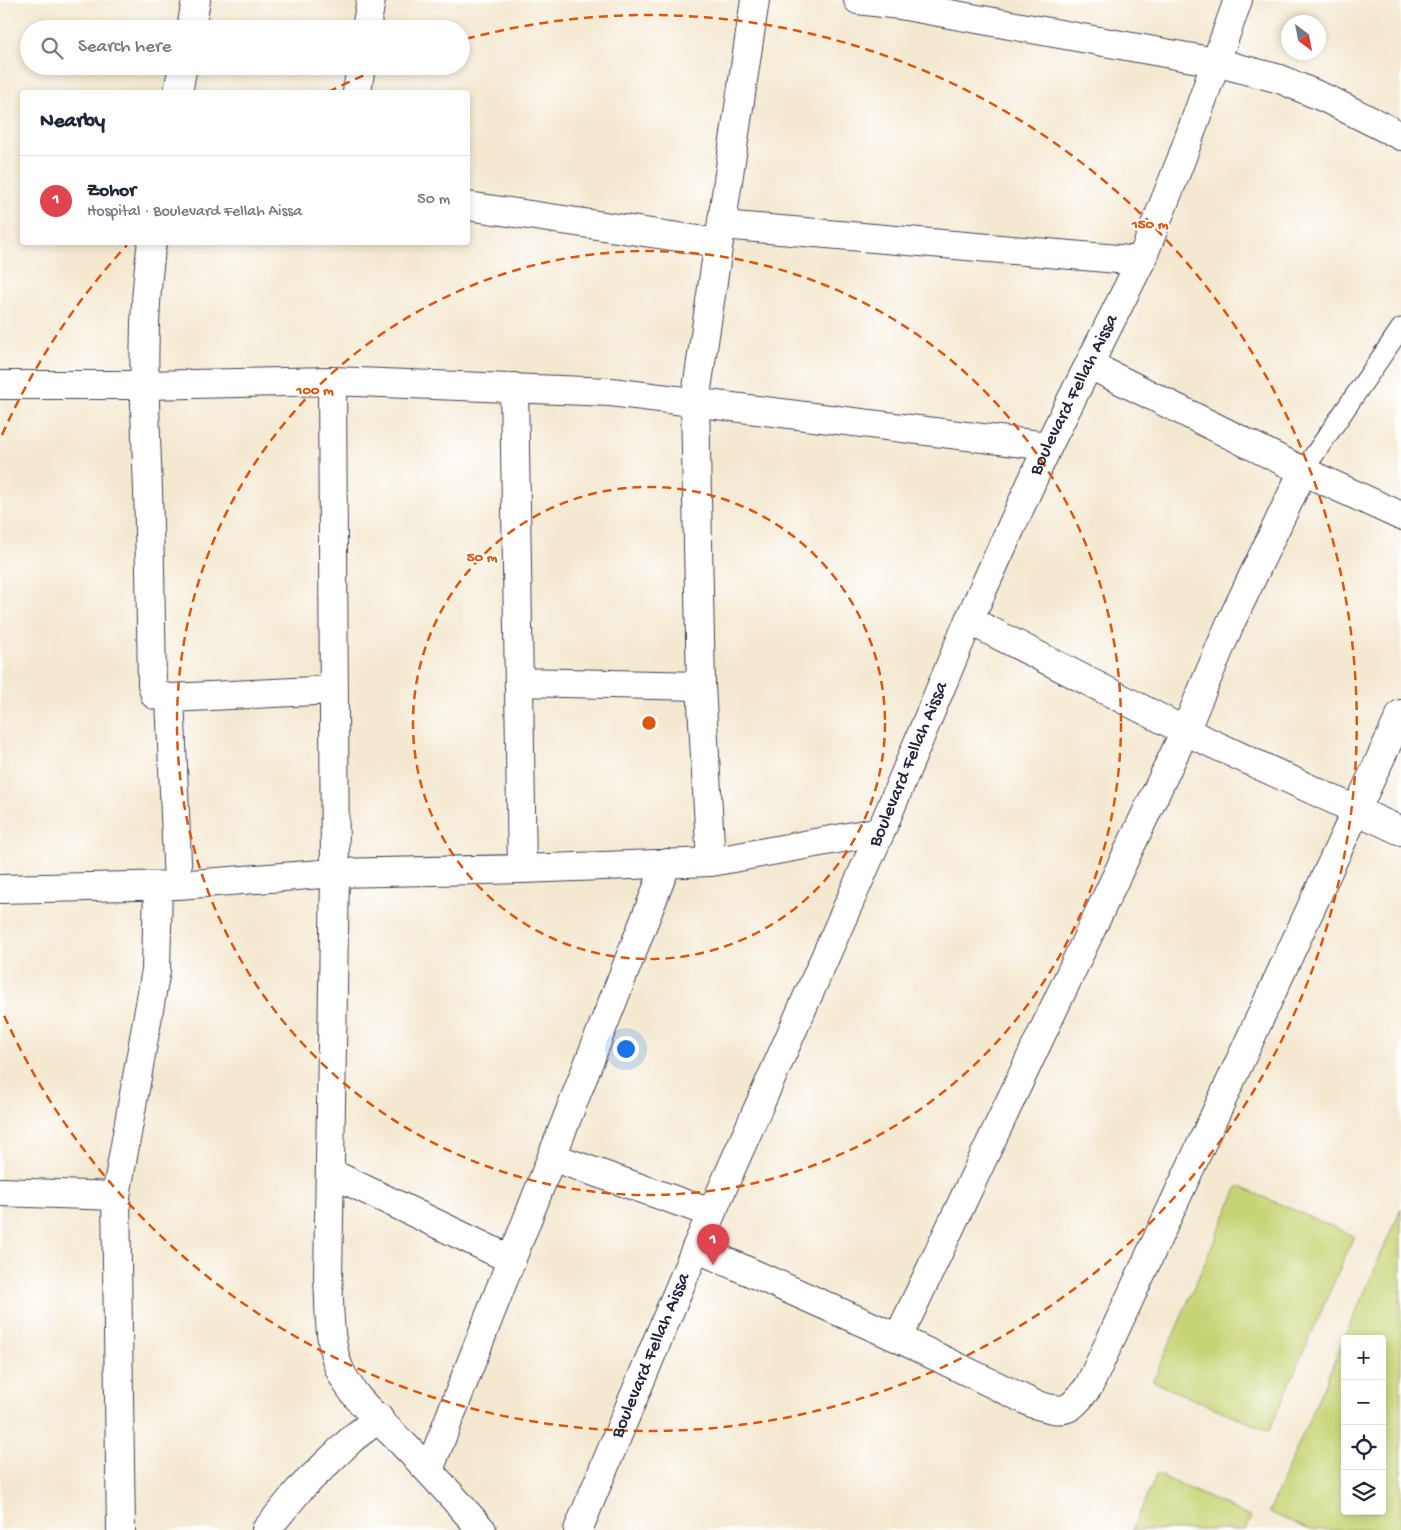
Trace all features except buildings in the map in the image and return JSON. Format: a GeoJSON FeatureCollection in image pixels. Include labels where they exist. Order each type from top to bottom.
{"type":"FeatureCollection","features":[{"type":"Feature","properties":{"kind":"street"},"geometry":{"type":"LineString","coordinates":[[193,20],[196,0]]}},
{"type":"Feature","properties":{"kind":"street"},"geometry":{"type":"LineString","coordinates":[[367,20],[370,0]]}},
{"type":"Feature","properties":{"kind":"street"},"geometry":{"type":"LineString","coordinates":[[711,862],[701,686],[695,402],[755,0]]}},
{"type":"Feature","properties":{"kind":"street"},"geometry":{"type":"LineString","coordinates":[[858,0],[901,3],[1215,62],[1280,79],[1329,100],[1401,136]]}},
{"type":"Feature","properties":{"kind":"street","name":"Boulevard Fellah Aissa"},"geometry":{"type":"LineString","coordinates":[[578,1530],[711,1213],[881,831],[969,620],[1048,446],[1141,261],[1181,160],[1238,0]]}},
{"type":"Feature","properties":{"kind":"street"},"geometry":{"type":"LineString","coordinates":[[178,90],[181,75]]}},
{"type":"Feature","properties":{"kind":"street"},"geometry":{"type":"LineString","coordinates":[[357,90],[360,75]]}},
{"type":"Feature","properties":{"kind":"street"},"geometry":{"type":"LineString","coordinates":[[470,191],[480,207],[721,234],[1141,261]]}},
{"type":"Feature","properties":{"kind":"street"},"geometry":{"type":"LineString","coordinates":[[152,245],[148,271],[144,385],[150,535],[152,684],[156,695],[170,698],[334,690]]}},
{"type":"Feature","properties":{"kind":"street"},"geometry":{"type":"LineString","coordinates":[[1090,364],[1303,471],[1401,516]]}},
{"type":"Feature","properties":{"kind":"street"},"geometry":{"type":"LineString","coordinates":[[0,385],[144,385],[332,381],[611,392],[1048,446]]}},
{"type":"Feature","properties":{"kind":"street"},"geometry":{"type":"LineString","coordinates":[[332,381],[335,873],[328,1278],[331,1340],[340,1369],[361,1404],[378,1418],[429,1470],[482,1530]]}},
{"type":"Feature","properties":{"kind":"street"},"geometry":{"type":"LineString","coordinates":[[514,387],[522,869]]}},
{"type":"Feature","properties":{"kind":"street"},"geometry":{"type":"LineString","coordinates":[[898,1338],[1185,731],[1230,624],[1303,471]]}},
{"type":"Feature","properties":{"kind":"street"},"geometry":{"type":"LineString","coordinates":[[969,620],[1185,731],[1401,831]]}},
{"type":"Feature","properties":{"kind":"street"},"geometry":{"type":"LineString","coordinates":[[519,682],[701,686]]}},
{"type":"Feature","properties":{"kind":"street"},"geometry":{"type":"LineString","coordinates":[[121,1530],[116,1196],[156,970],[168,886],[170,698]]}},
{"type":"Feature","properties":{"kind":"street"},"geometry":{"type":"LineString","coordinates":[[696,1248],[898,1338],[1034,1404],[1054,1410],[1066,1409],[1076,1402],[1089,1386],[1401,714]]}},
{"type":"Feature","properties":{"kind":"street"},"geometry":{"type":"LineString","coordinates":[[0,889],[168,886],[335,873],[711,862],[881,831]]}},
{"type":"Feature","properties":{"kind":"street"},"geometry":{"type":"LineString","coordinates":[[429,1470],[667,863]]}},
{"type":"Feature","properties":{"kind":"street"},"geometry":{"type":"LineString","coordinates":[[552,1157],[711,1213]]}},
{"type":"Feature","properties":{"kind":"street"},"geometry":{"type":"LineString","coordinates":[[330,1174],[512,1260]]}},
{"type":"Feature","properties":{"kind":"street"},"geometry":{"type":"LineString","coordinates":[[0,1192],[116,1196]]}},
{"type":"Feature","properties":{"kind":"street"},"geometry":{"type":"LineString","coordinates":[[266,1530],[299,1490],[353,1438],[378,1418]]}},
{"type":"Feature","properties":{"kind":"lane"},"geometry":{"type":"LineString","coordinates":[[1303,471],[1401,328]]}},
{"type":"Feature","properties":{"kind":"green space"},"geometry":{"type":"Polygon","coordinates":[[[1238,1186],[1354,1236],[1269,1431],[1153,1382],[1238,1186]]]}},
{"type":"Feature","properties":{"kind":"green space"},"geometry":{"type":"Polygon","coordinates":[[[1401,1208],[1401,1530],[1310,1530],[1269,1512],[1341,1346],[1341,1515],[1386,1515],[1386,1335],[1346,1335],[1401,1208]]]}},
{"type":"Feature","properties":{"kind":"green space"},"geometry":{"type":"Polygon","coordinates":[[[1157,1474],[1251,1517],[1245,1530],[1132,1530],[1157,1474]]]}},
{"type":"Feature","properties":{"kind":"place","name":"Zohor"},"geometry":{"type":"Point","coordinates":[713,1265]}}]}
